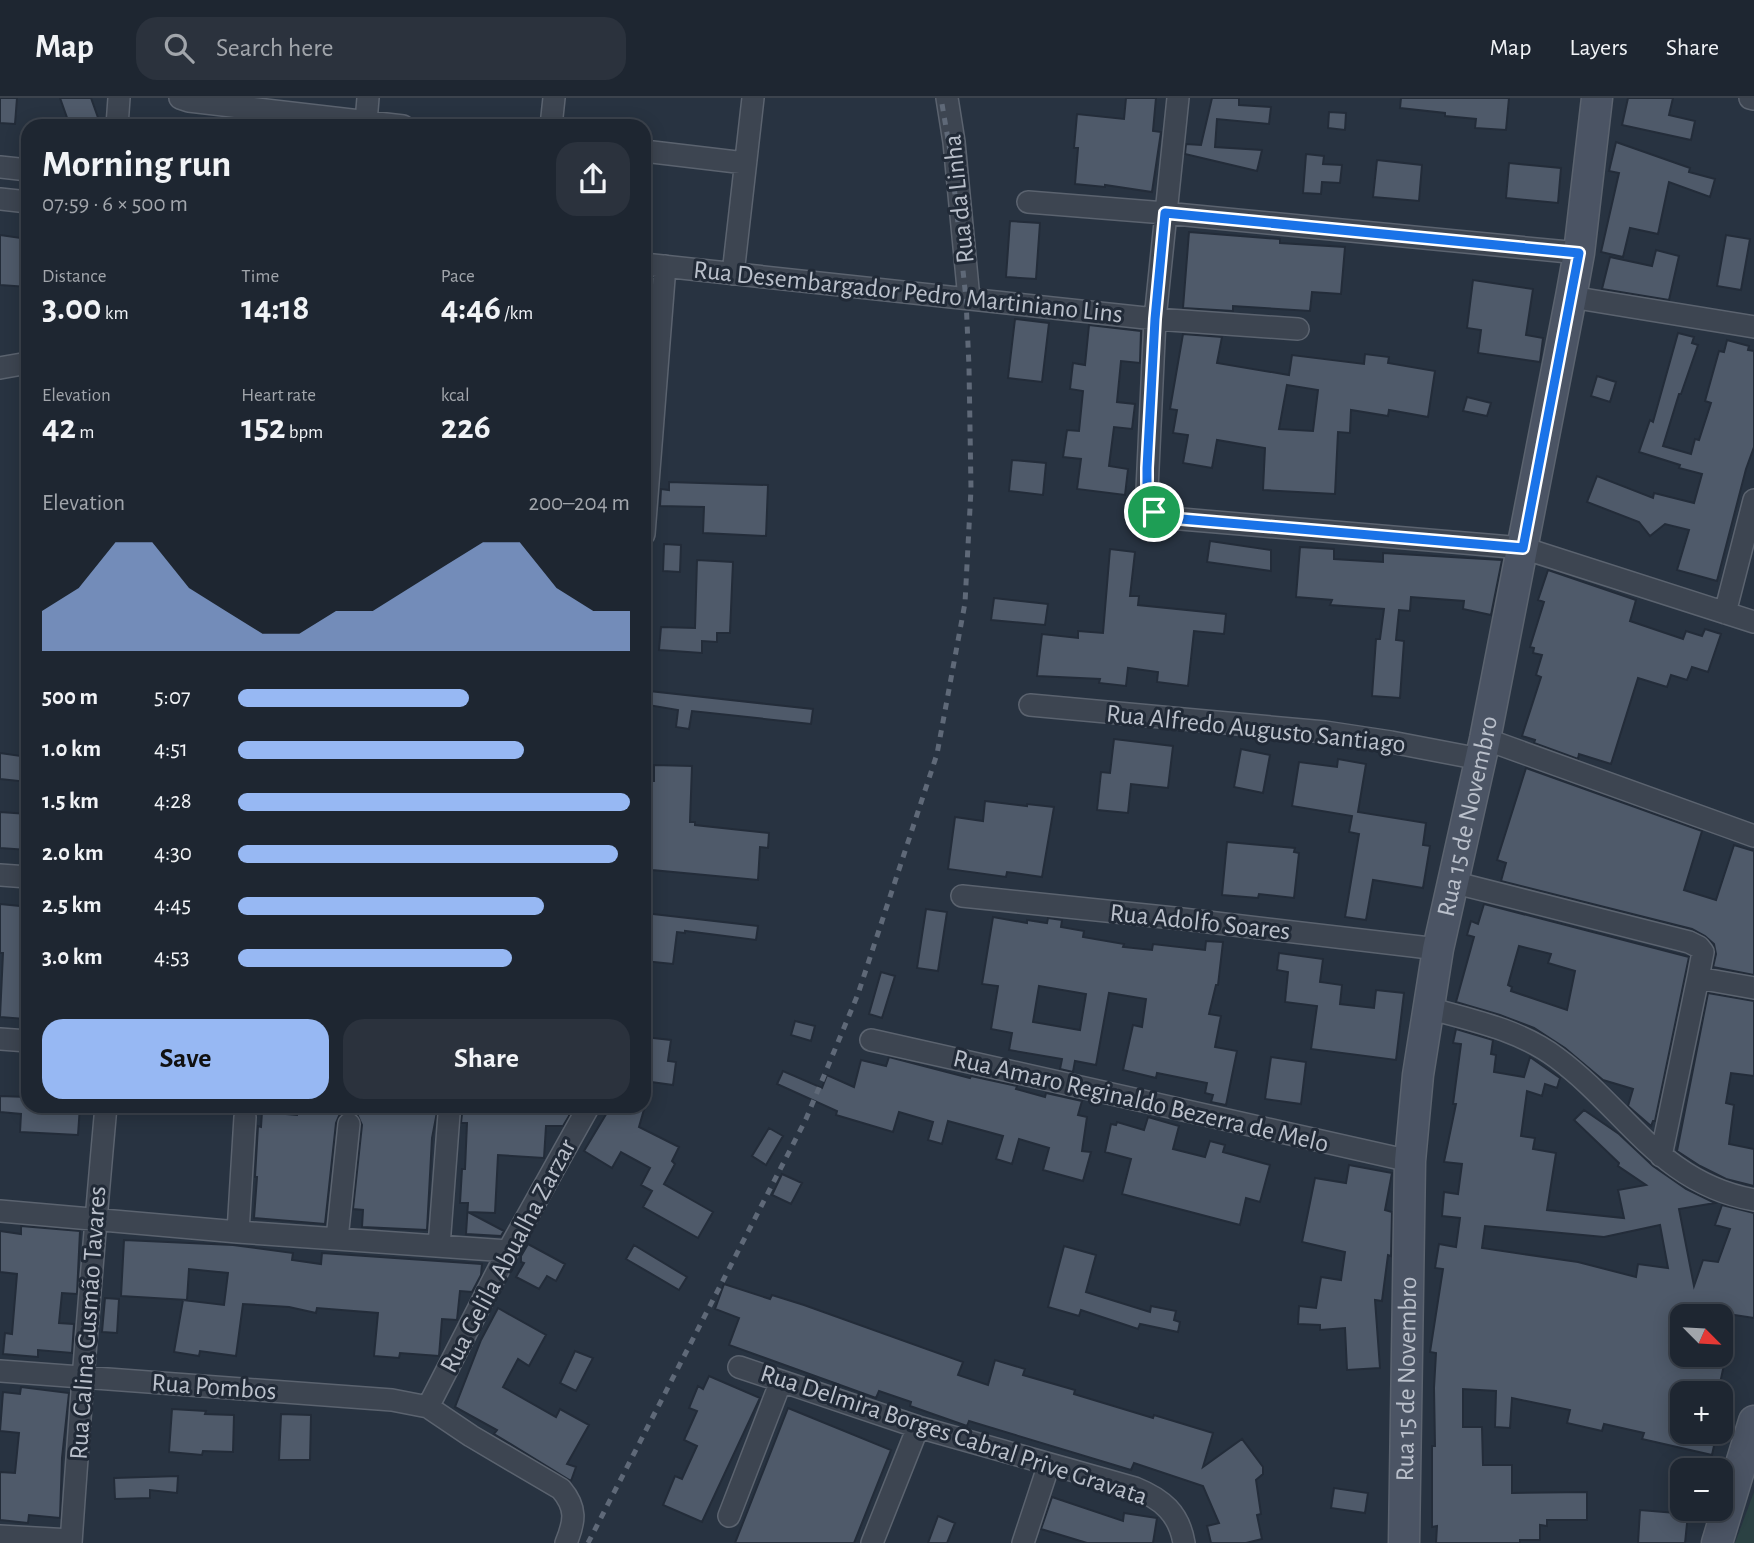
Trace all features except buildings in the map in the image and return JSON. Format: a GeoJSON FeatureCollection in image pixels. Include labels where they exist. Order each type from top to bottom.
{"type":"FeatureCollection","features":[{"type":"Feature","properties":{"kind":"main road","name":"Rua 15 de Novembro"},"geometry":{"type":"LineString","coordinates":[[1404,1543],[1410,1161],[1418,1075],[1438,949],[1483,749],[1571,297],[1579,253],[1597,98]]}},
{"type":"Feature","properties":{"kind":"main road"},"geometry":{"type":"LineString","coordinates":[[1717,1543],[1754,1421]]}},
{"type":"Feature","properties":{"kind":"street"},"geometry":{"type":"LineString","coordinates":[[118,119],[119,98]]}},
{"type":"Feature","properties":{"kind":"street"},"geometry":{"type":"LineString","coordinates":[[180,98],[189,102],[339,119]]}},
{"type":"Feature","properties":{"kind":"street"},"geometry":{"type":"LineString","coordinates":[[366,119],[368,98]]}},
{"type":"Feature","properties":{"kind":"street"},"geometry":{"type":"LineString","coordinates":[[552,119],[554,98]]}},
{"type":"Feature","properties":{"kind":"street"},"geometry":{"type":"LineString","coordinates":[[733,274],[753,98]]}},
{"type":"Feature","properties":{"kind":"street","name":"Rua da Linha"},"geometry":{"type":"LineString","coordinates":[[947,98],[954,142],[969,299]]}},
{"type":"Feature","properties":{"kind":"street"},"geometry":{"type":"LineString","coordinates":[[1178,98],[1155,319],[1147,490],[1148,501],[1157,514],[1181,519],[1523,548],[1754,622]]}},
{"type":"Feature","properties":{"kind":"street"},"geometry":{"type":"LineString","coordinates":[[651,152],[745,163]]}},
{"type":"Feature","properties":{"kind":"street"},"geometry":{"type":"LineString","coordinates":[[0,167],[21,169]]}},
{"type":"Feature","properties":{"kind":"street"},"geometry":{"type":"LineString","coordinates":[[0,199],[21,201]]}},
{"type":"Feature","properties":{"kind":"street"},"geometry":{"type":"LineString","coordinates":[[1028,202],[1579,253]]}},
{"type":"Feature","properties":{"kind":"street","name":"Rua Desembargador Pedro Martiniano Lins"},"geometry":{"type":"LineString","coordinates":[[651,265],[1155,319],[1298,328]]}},
{"type":"Feature","properties":{"kind":"street"},"geometry":{"type":"LineString","coordinates":[[651,449],[666,266]]}},
{"type":"Feature","properties":{"kind":"street"},"geometry":{"type":"LineString","coordinates":[[1571,297],[1754,327]]}},
{"type":"Feature","properties":{"kind":"street"},"geometry":{"type":"LineString","coordinates":[[0,368],[21,364]]}},
{"type":"Feature","properties":{"kind":"street"},"geometry":{"type":"LineString","coordinates":[[1725,613],[1754,500]]}},
{"type":"Feature","properties":{"kind":"street","name":"Rua Alfredo Augusto Santiago"},"geometry":{"type":"LineString","coordinates":[[1030,705],[1483,749],[1754,836]]}},
{"type":"Feature","properties":{"kind":"street"},"geometry":{"type":"LineString","coordinates":[[0,875],[21,876]]}},
{"type":"Feature","properties":{"kind":"street"},"geometry":{"type":"LineString","coordinates":[[1452,882],[1689,942],[1703,952],[1661,1156]]}},
{"type":"Feature","properties":{"kind":"street","name":"Rua Adolfo Soares"},"geometry":{"type":"LineString","coordinates":[[962,896],[1438,949]]}},
{"type":"Feature","properties":{"kind":"street"},"geometry":{"type":"LineString","coordinates":[[1698,978],[1754,988]]}},
{"type":"Feature","properties":{"kind":"street"},"geometry":{"type":"LineString","coordinates":[[1428,1008],[1489,1025],[1534,1043],[1581,1078],[1661,1156],[1711,1187],[1754,1200]]}},
{"type":"Feature","properties":{"kind":"street"},"geometry":{"type":"LineString","coordinates":[[0,1039],[21,1040]]}},
{"type":"Feature","properties":{"kind":"street","name":"Rua Amaro Reginaldo Bezerra de Melo"},"geometry":{"type":"LineString","coordinates":[[871,1040],[1410,1161]]}},
{"type":"Feature","properties":{"kind":"street","name":"Rua Calina Gusmão Tavares"},"geometry":{"type":"LineString","coordinates":[[71,1541],[85,1377],[94,1218],[105,1113]]}},
{"type":"Feature","properties":{"kind":"street","name":"Rua Gelila Abualha Zarzar"},"geometry":{"type":"LineString","coordinates":[[428,1407],[585,1113]]}},
{"type":"Feature","properties":{"kind":"street"},"geometry":{"type":"LineString","coordinates":[[439,1246],[449,1114]]}},
{"type":"Feature","properties":{"kind":"street"},"geometry":{"type":"LineString","coordinates":[[238,1232],[245,1117]]}},
{"type":"Feature","properties":{"kind":"street"},"geometry":{"type":"LineString","coordinates":[[337,1239],[349,1124]]}},
{"type":"Feature","properties":{"kind":"street"},"geometry":{"type":"LineString","coordinates":[[0,1211],[238,1232],[509,1251]]}},
{"type":"Feature","properties":{"kind":"street","name":"Rua Delmira Borges Cabral Prive Gravata"},"geometry":{"type":"LineString","coordinates":[[739,1367],[918,1427],[1112,1480],[1152,1494],[1171,1510],[1178,1522],[1184,1543]]}},
{"type":"Feature","properties":{"kind":"street","name":"Rua Pombos"},"geometry":{"type":"LineString","coordinates":[[0,1371],[391,1400],[428,1407]]}},
{"type":"Feature","properties":{"kind":"street"},"geometry":{"type":"LineString","coordinates":[[729,1516],[781,1381]]}},
{"type":"Feature","properties":{"kind":"street"},"geometry":{"type":"LineString","coordinates":[[428,1407],[471,1436],[561,1489],[571,1503],[573,1513],[566,1543]]}},
{"type":"Feature","properties":{"kind":"street"},"geometry":{"type":"LineString","coordinates":[[872,1543],[918,1427]]}},
{"type":"Feature","properties":{"kind":"street"},"geometry":{"type":"LineString","coordinates":[[1023,1543],[1049,1464]]}},
{"type":"Feature","properties":{"kind":"street"},"geometry":{"type":"LineString","coordinates":[[0,1535],[71,1541]]}},
{"type":"Feature","properties":{"kind":"green space"},"geometry":{"type":"Polygon","coordinates":[[[1754,1492],[1754,1543],[1735,1543],[1754,1492]]]}},
{"type":"Feature","properties":{"kind":"railway"},"geometry":{"type":"LineString","coordinates":[[588,1543],[806,1119],[858,994],[937,754],[965,603],[971,489],[966,299],[951,157],[941,98]]}},
{"type":"Feature","properties":{"kind":"route"},"geometry":{"type":"LineString","coordinates":[[1165,213],[1579,253],[1523,548],[1181,519],[1164,517],[1154,512],[1147,496],[1147,468],[1155,319],[1165,213]]}}]}
